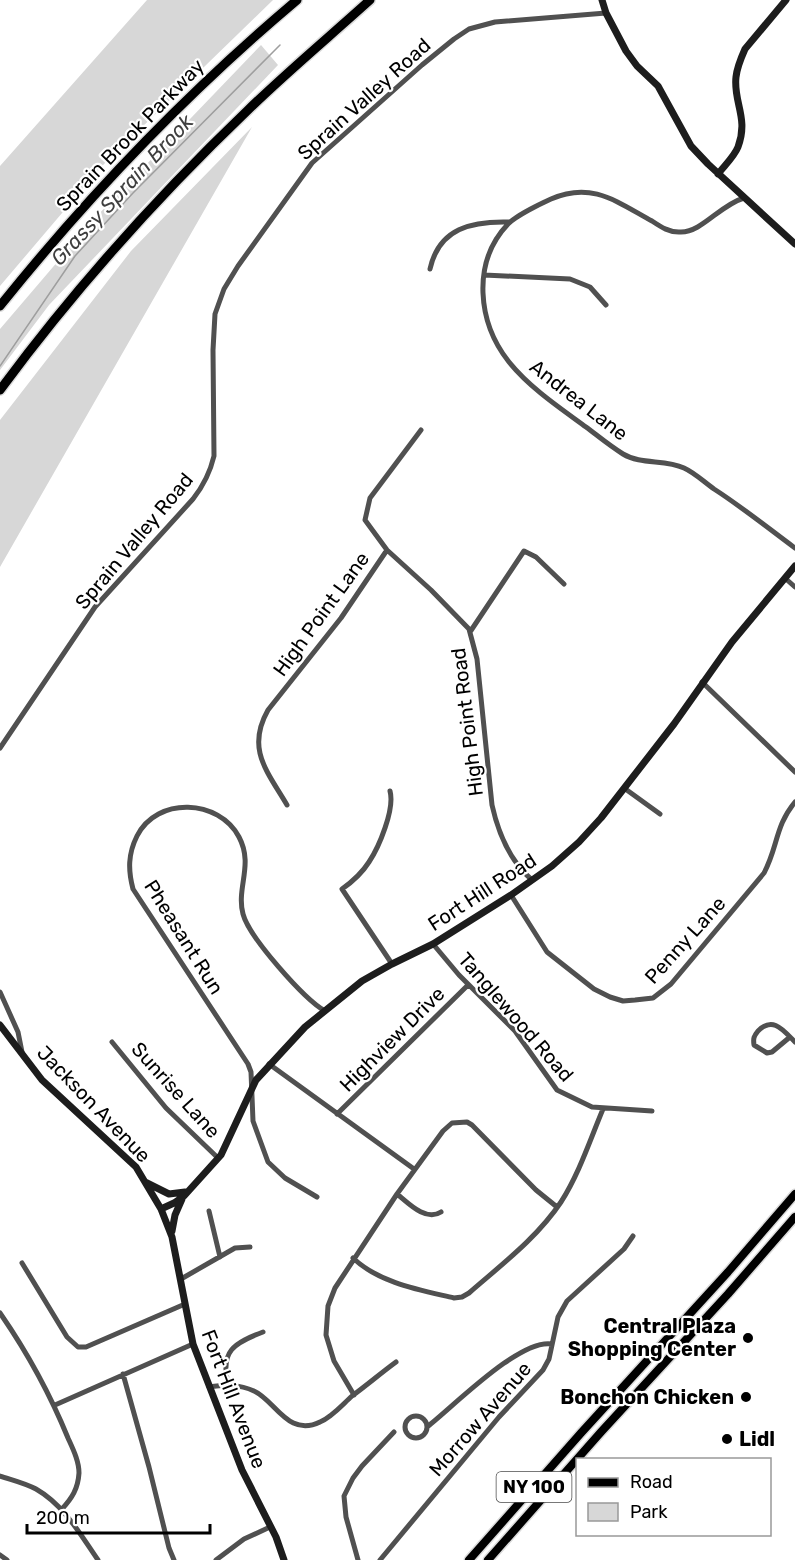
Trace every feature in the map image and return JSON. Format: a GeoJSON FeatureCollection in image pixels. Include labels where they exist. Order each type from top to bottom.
{"type":"FeatureCollection","features":[{"type":"Feature","properties":{"kind":"highway","name":"Sprain Brook Parkway"},"geometry":{"type":"LineString","coordinates":[[0,306],[69,224],[146,141],[217,71],[297,0]]}},
{"type":"Feature","properties":{"kind":"highway"},"geometry":{"type":"LineString","coordinates":[[0,390],[78,291],[183,174],[263,96],[370,0]]}},
{"type":"Feature","properties":{"kind":"main road","name":"NY 100"},"geometry":{"type":"LineString","coordinates":[[469,1560],[752,1245],[795,1194]]}},
{"type":"Feature","properties":{"kind":"main road","name":"NY 100"},"geometry":{"type":"LineString","coordinates":[[578,1458],[795,1217]]}},
{"type":"Feature","properties":{"kind":"main road","name":"NY 100"},"geometry":{"type":"LineString","coordinates":[[488,1560],[576,1460]]}},
{"type":"Feature","properties":{"kind":"street"},"geometry":{"type":"LineString","coordinates":[[602,0],[606,14],[626,51],[637,66],[658,86],[692,146],[718,174],[795,244]]}},
{"type":"Feature","properties":{"kind":"street"},"geometry":{"type":"LineString","coordinates":[[718,174],[737,149],[742,133],[743,116],[736,82],[741,56],[786,0]]}},
{"type":"Feature","properties":{"kind":"street","name":"Sprain Valley Road"},"geometry":{"type":"LineString","coordinates":[[0,748],[95,607],[204,485],[214,456],[215,314],[224,289],[238,266],[312,163],[422,65],[470,29],[495,22],[606,14]]}},
{"type":"Feature","properties":{"kind":"street"},"geometry":{"type":"LineString","coordinates":[[430,269],[436,249],[442,241],[458,230],[486,222],[509,222],[550,200],[574,192],[587,191],[614,199],[665,229],[683,232],[698,228],[720,209],[744,198]]}},
{"type":"Feature","properties":{"kind":"street","name":"Andrea Lane"},"geometry":{"type":"LineString","coordinates":[[509,222],[492,248],[484,275],[483,296],[488,322],[508,361],[524,378],[622,453],[631,458],[685,468],[795,548]]}},
{"type":"Feature","properties":{"kind":"street"},"geometry":{"type":"LineString","coordinates":[[484,275],[570,279],[590,287],[606,305]]}},
{"type":"Feature","properties":{"kind":"street","name":"High Point Road"},"geometry":{"type":"LineString","coordinates":[[421,430],[376,489],[366,507],[365,520],[387,550],[458,616],[470,632],[477,659],[492,805],[497,827],[517,864],[532,880]]}},
{"type":"Feature","properties":{"kind":"street","name":"High Point Lane"},"geometry":{"type":"LineString","coordinates":[[287,805],[264,766],[257,739],[261,721],[341,618],[387,550]]}},
{"type":"Feature","properties":{"kind":"street"},"geometry":{"type":"LineString","coordinates":[[470,632],[524,551],[536,557],[564,584]]}},
{"type":"Feature","properties":{"kind":"street","name":"Fort Hill Road"},"geometry":{"type":"LineString","coordinates":[[161,1209],[174,1203],[186,1193],[218,1158],[252,1087],[269,1064],[305,1027],[362,981],[433,944],[511,895],[552,866],[579,842],[601,818],[674,724],[732,642],[795,566]]}},
{"type":"Feature","properties":{"kind":"street"},"geometry":{"type":"LineString","coordinates":[[786,579],[795,587]]}},
{"type":"Feature","properties":{"kind":"street"},"geometry":{"type":"LineString","coordinates":[[702,682],[795,772]]}},
{"type":"Feature","properties":{"kind":"street"},"geometry":{"type":"LineString","coordinates":[[624,788],[660,814]]}},
{"type":"Feature","properties":{"kind":"street"},"geometry":{"type":"LineString","coordinates":[[390,791],[392,804],[390,813],[375,851],[362,872],[342,889],[392,964]]}},
{"type":"Feature","properties":{"kind":"street","name":"Penny Lane"},"geometry":{"type":"LineString","coordinates":[[511,895],[547,952],[594,989],[623,1001],[653,998],[671,984],[764,873],[771,861],[784,814],[795,802]]}},
{"type":"Feature","properties":{"kind":"street","name":"Pheasant Run"},"geometry":{"type":"LineString","coordinates":[[317,1197],[285,1178],[268,1162],[253,1120],[251,1072],[248,1064],[133,889],[129,868],[130,855],[139,831],[151,819],[175,807],[188,807],[218,815],[234,829],[242,843],[246,858],[242,905],[243,914],[251,930],[306,997],[325,1011]]}},
{"type":"Feature","properties":{"kind":"street","name":"Tanglewood Road"},"geometry":{"type":"LineString","coordinates":[[433,944],[468,985],[514,1031],[557,1090],[592,1107],[652,1111]]}},
{"type":"Feature","properties":{"kind":"street","name":"Highview Drive"},"geometry":{"type":"LineString","coordinates":[[337,1114],[468,985]]}},
{"type":"Feature","properties":{"kind":"street"},"geometry":{"type":"LineString","coordinates":[[0,992],[18,1032],[23,1057]]}},
{"type":"Feature","properties":{"kind":"street"},"geometry":{"type":"LineString","coordinates":[[766,1023],[775,1025],[793,1040],[767,1053],[754,1045],[753,1041],[755,1034],[766,1023]]}},
{"type":"Feature","properties":{"kind":"street","name":"Jackson Avenue"},"geometry":{"type":"LineString","coordinates":[[0,1025],[42,1080],[136,1167],[161,1209]]}},
{"type":"Feature","properties":{"kind":"street","name":"Sunrise Lane"},"geometry":{"type":"LineString","coordinates":[[112,1042],[166,1108],[218,1158]]}},
{"type":"Feature","properties":{"kind":"street"},"geometry":{"type":"LineString","coordinates":[[269,1064],[414,1169]]}},
{"type":"Feature","properties":{"kind":"street"},"geometry":{"type":"LineString","coordinates":[[353,1258],[363,1267],[387,1279],[454,1298],[462,1297],[517,1251],[557,1207],[570,1186],[603,1109]]}},
{"type":"Feature","properties":{"kind":"street"},"geometry":{"type":"LineString","coordinates":[[354,1395],[334,1361],[329,1347],[326,1319],[335,1288],[371,1231],[447,1126],[452,1123],[467,1122],[557,1207]]}},
{"type":"Feature","properties":{"kind":"street"},"geometry":{"type":"LineString","coordinates":[[145,1182],[169,1194],[186,1193],[175,1215],[172,1237]]}},
{"type":"Feature","properties":{"kind":"street"},"geometry":{"type":"LineString","coordinates":[[397,1194],[411,1206],[430,1216],[441,1212]]}},
{"type":"Feature","properties":{"kind":"street","name":"Fort Hill Avenue"},"geometry":{"type":"LineString","coordinates":[[161,1209],[172,1237],[193,1344],[242,1470],[284,1560]]}},
{"type":"Feature","properties":{"kind":"street"},"geometry":{"type":"LineString","coordinates":[[209,1211],[220,1257]]}},
{"type":"Feature","properties":{"kind":"street","name":"Morrow Avenue"},"geometry":{"type":"LineString","coordinates":[[380,1560],[499,1417],[543,1370],[549,1359],[558,1317],[567,1301],[624,1250],[633,1236]]}},
{"type":"Feature","properties":{"kind":"street"},"geometry":{"type":"LineString","coordinates":[[752,1245],[763,1255]]}},
{"type":"Feature","properties":{"kind":"street"},"geometry":{"type":"LineString","coordinates":[[181,1279],[235,1248],[250,1247]]}},
{"type":"Feature","properties":{"kind":"street"},"geometry":{"type":"LineString","coordinates":[[22,1263],[67,1337],[78,1347],[86,1347],[185,1304]]}},
{"type":"Feature","properties":{"kind":"street"},"geometry":{"type":"LineString","coordinates":[[0,1313],[55,1404],[75,1455],[79,1471],[77,1489],[62,1509]]}},
{"type":"Feature","properties":{"kind":"street"},"geometry":{"type":"LineString","coordinates":[[228,1384],[225,1370],[226,1357],[235,1345],[263,1332]]}},
{"type":"Feature","properties":{"kind":"street"},"geometry":{"type":"LineString","coordinates":[[664,1342],[675,1352]]}},
{"type":"Feature","properties":{"kind":"street"},"geometry":{"type":"LineString","coordinates":[[427,1426],[423,1419],[416,1416],[408,1419],[405,1427],[409,1435],[416,1437],[424,1434],[427,1426],[513,1356],[543,1343],[552,1344]]}},
{"type":"Feature","properties":{"kind":"street"},"geometry":{"type":"LineString","coordinates":[[55,1404],[193,1344]]}},
{"type":"Feature","properties":{"kind":"street"},"geometry":{"type":"LineString","coordinates":[[209,1387],[228,1384],[252,1389],[266,1399],[277,1413],[300,1425],[318,1424],[396,1362]]}},
{"type":"Feature","properties":{"kind":"street"},"geometry":{"type":"LineString","coordinates":[[123,1374],[174,1560]]}},
{"type":"Feature","properties":{"kind":"street"},"geometry":{"type":"LineString","coordinates":[[358,1560],[346,1517],[344,1496],[362,1466],[394,1432]]}},
{"type":"Feature","properties":{"kind":"street"},"geometry":{"type":"LineString","coordinates":[[581,1433],[589,1445]]}},
{"type":"Feature","properties":{"kind":"street"},"geometry":{"type":"LineString","coordinates":[[0,1476],[36,1489],[62,1509],[98,1560]]}},
{"type":"Feature","properties":{"kind":"street"},"geometry":{"type":"LineString","coordinates":[[216,1560],[244,1539],[270,1527]]}},
{"type":"Feature","properties":{"kind":"street"},"geometry":{"type":"LineString","coordinates":[[486,1541],[497,1550]]}},
{"type":"Feature","properties":{"kind":"street"},"geometry":{"type":"LineString","coordinates":[[0,1555],[7,1560]]}},
{"type":"Feature","properties":{"kind":"green space"},"geometry":{"type":"Polygon","coordinates":[[[147,0],[273,0],[102,166],[0,286],[0,166],[147,0]]]}},
{"type":"Feature","properties":{"kind":"green space"},"geometry":{"type":"Polygon","coordinates":[[[261,45],[278,65],[49,305],[0,370],[0,329],[94,219],[261,45]]]}},
{"type":"Feature","properties":{"kind":"green space"},"geometry":{"type":"Polygon","coordinates":[[[252,127],[0,567],[0,420],[131,251],[252,127]]]}},
{"type":"Feature","properties":{"kind":"waterway","name":"Grassy Sprain Brook"},"geometry":{"type":"LineString","coordinates":[[0,366],[75,256],[133,193],[280,45]]}},
{"type":"Feature","properties":{"kind":"place","name":"Central Plaza Shopping Center"},"geometry":{"type":"Point","coordinates":[748,1338]}},
{"type":"Feature","properties":{"kind":"place","name":"Bonchon Chicken"},"geometry":{"type":"Point","coordinates":[746,1397]}},
{"type":"Feature","properties":{"kind":"place","name":"Lidl"},"geometry":{"type":"Point","coordinates":[727,1439]}}]}
